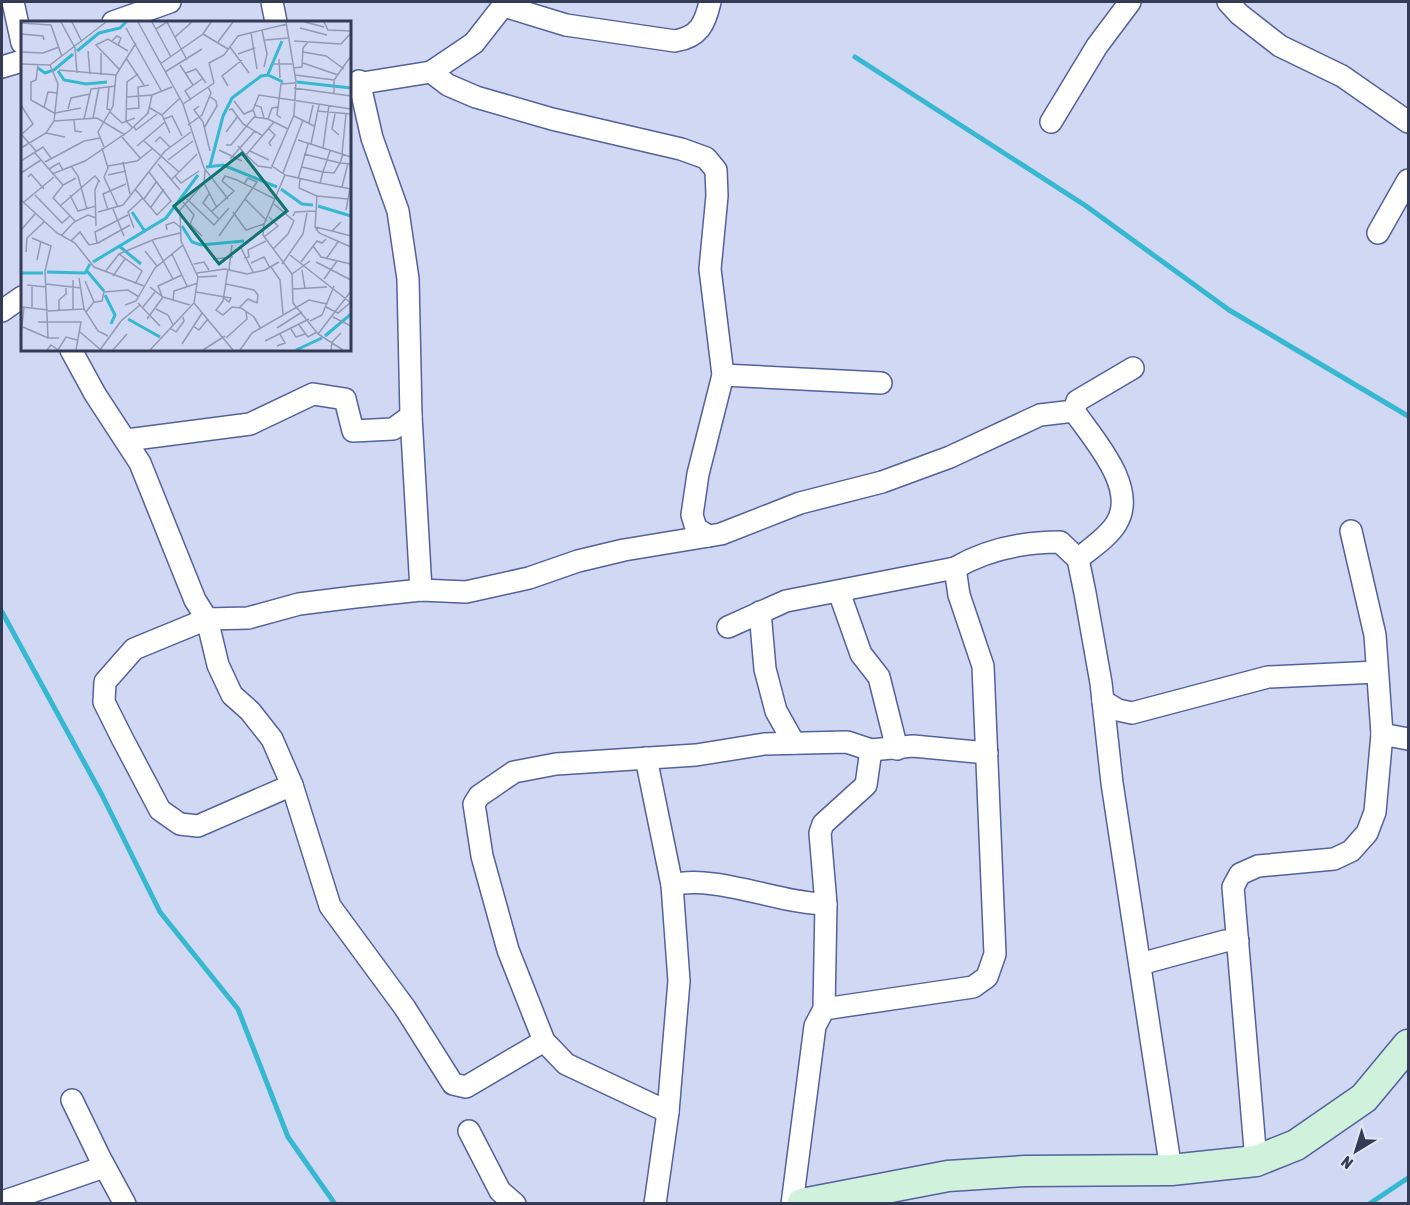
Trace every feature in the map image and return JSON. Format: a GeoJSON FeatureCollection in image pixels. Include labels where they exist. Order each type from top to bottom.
{"type":"FeatureCollection","features":[{"type":"Feature","properties":{"kind":"street"},"geometry":{"type":"LineString","coordinates":[[13,2],[21,38]]}},
{"type":"Feature","properties":{"kind":"street"},"geometry":{"type":"LineString","coordinates":[[116,21],[170,2]]}},
{"type":"Feature","properties":{"kind":"street"},"geometry":{"type":"LineString","coordinates":[[272,2],[276,21]]}},
{"type":"Feature","properties":{"kind":"street"},"geometry":{"type":"LineString","coordinates":[[421,591],[411,416],[408,279],[398,211],[354,83],[431,72],[474,44],[505,4],[566,25],[675,41],[687,39],[705,24],[710,2]]}},
{"type":"Feature","properties":{"kind":"street"},"geometry":{"type":"LineString","coordinates":[[1051,122],[1097,46],[1130,2]]}},
{"type":"Feature","properties":{"kind":"street"},"geometry":{"type":"LineString","coordinates":[[1228,2],[1239,14],[1280,46],[1342,76],[1408,122]]}},
{"type":"Feature","properties":{"kind":"street"},"geometry":{"type":"LineString","coordinates":[[2,66],[21,61]]}},
{"type":"Feature","properties":{"kind":"street"},"geometry":{"type":"LineString","coordinates":[[431,72],[447,85],[476,97],[552,119],[681,148],[706,158],[716,170],[717,196],[710,269],[723,375],[698,474],[692,515],[696,528],[708,536]]}},
{"type":"Feature","properties":{"kind":"street"},"geometry":{"type":"LineString","coordinates":[[1378,233],[1408,180]]}},
{"type":"Feature","properties":{"kind":"street"},"geometry":{"type":"LineString","coordinates":[[2,311],[21,298]]}},
{"type":"Feature","properties":{"kind":"street"},"geometry":{"type":"LineString","coordinates":[[72,351],[95,394],[140,463],[195,600],[207,619],[218,665],[232,695],[250,711],[272,739],[292,785],[330,906],[405,1008],[453,1084],[466,1087],[544,1041]]}},
{"type":"Feature","properties":{"kind":"street"},"geometry":{"type":"LineString","coordinates":[[1074,411],[1077,401],[1133,368]]}},
{"type":"Feature","properties":{"kind":"street"},"geometry":{"type":"LineString","coordinates":[[723,375],[881,383]]}},
{"type":"Feature","properties":{"kind":"street"},"geometry":{"type":"LineString","coordinates":[[127,440],[250,424],[313,394],[345,399],[353,431],[393,429],[411,416]]}},
{"type":"Feature","properties":{"kind":"street"},"geometry":{"type":"LineString","coordinates":[[292,785],[198,826],[180,824],[160,810],[104,702],[105,682],[134,649],[207,619],[248,618],[299,604],[421,591],[466,592],[529,578],[578,561],[624,550],[721,534],[800,503],[882,482],[950,457],[1040,415],[1074,411]]}},
{"type":"Feature","properties":{"kind":"street"},"geometry":{"type":"LineString","coordinates":[[1074,411],[1107,455],[1122,494],[1118,522],[1107,536],[1078,559]]}},
{"type":"Feature","properties":{"kind":"street"},"geometry":{"type":"LineString","coordinates":[[1256,1161],[1233,887],[1240,874],[1258,866],[1334,859],[1351,851],[1367,833],[1375,812],[1382,734],[1375,635],[1351,531]]}},
{"type":"Feature","properties":{"kind":"street"},"geometry":{"type":"LineString","coordinates":[[728,627],[786,601],[955,568],[976,556],[1039,542],[1060,542],[1078,559],[1103,701],[1113,783],[1171,1170]]}},
{"type":"Feature","properties":{"kind":"street"},"geometry":{"type":"LineString","coordinates":[[824,1009],[973,987],[987,977],[995,954],[983,666],[959,595],[955,568]]}},
{"type":"Feature","properties":{"kind":"street"},"geometry":{"type":"LineString","coordinates":[[838,592],[861,654],[879,677],[897,749]]}},
{"type":"Feature","properties":{"kind":"street"},"geometry":{"type":"LineString","coordinates":[[760,612],[765,669],[776,711],[794,743]]}},
{"type":"Feature","properties":{"kind":"street"},"geometry":{"type":"LineString","coordinates":[[1103,701],[1118,710],[1132,713],[1268,677],[1377,672]]}},
{"type":"Feature","properties":{"kind":"street"},"geometry":{"type":"LineString","coordinates":[[1382,734],[1408,739]]}},
{"type":"Feature","properties":{"kind":"street"},"geometry":{"type":"LineString","coordinates":[[668,1112],[566,1064],[544,1041],[508,950],[482,856],[474,804],[479,796],[514,772],[556,764],[696,755],[764,744],[847,742],[871,750],[913,746],[987,753]]}},
{"type":"Feature","properties":{"kind":"street"},"geometry":{"type":"LineString","coordinates":[[792,1203],[815,1026],[824,1009],[826,904],[820,832],[823,824],[866,785],[871,750]]}},
{"type":"Feature","properties":{"kind":"street"},"geometry":{"type":"LineString","coordinates":[[646,758],[672,885],[679,981],[668,1112],[655,1203]]}},
{"type":"Feature","properties":{"kind":"street"},"geometry":{"type":"LineString","coordinates":[[672,885],[682,883],[709,885],[826,904]]}},
{"type":"Feature","properties":{"kind":"street"},"geometry":{"type":"LineString","coordinates":[[1140,964],[1225,941],[1238,941]]}},
{"type":"Feature","properties":{"kind":"street"},"geometry":{"type":"LineString","coordinates":[[802,1203],[948,1176],[1025,1171],[1171,1170],[1256,1161],[1296,1145],[1364,1098],[1408,1045]]}},
{"type":"Feature","properties":{"kind":"street"},"geometry":{"type":"LineString","coordinates":[[72,1100],[104,1167],[125,1203]]}},
{"type":"Feature","properties":{"kind":"street"},"geometry":{"type":"LineString","coordinates":[[469,1131],[500,1191],[515,1203]]}},
{"type":"Feature","properties":{"kind":"street"},"geometry":{"type":"LineString","coordinates":[[2,1202],[104,1167]]}},
{"type":"Feature","properties":{"kind":"waterway"},"geometry":{"type":"LineString","coordinates":[[855,57],[1086,206],[1229,310],[1408,416]]}},
{"type":"Feature","properties":{"kind":"waterway"},"geometry":{"type":"LineString","coordinates":[[2,612],[102,795],[160,912],[238,1009],[288,1137],[335,1204]]}},
{"type":"Feature","properties":{"kind":"waterway"},"geometry":{"type":"LineString","coordinates":[[1369,1204],[1408,1178]]}}]}
